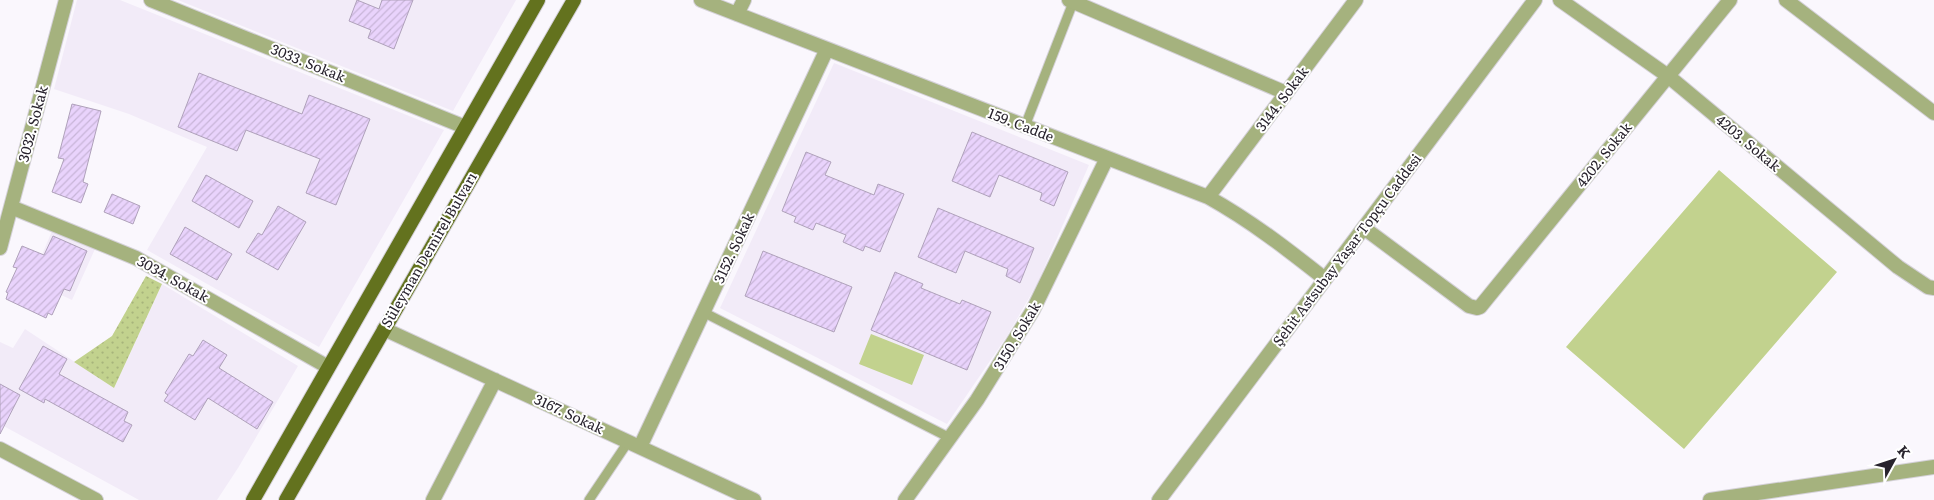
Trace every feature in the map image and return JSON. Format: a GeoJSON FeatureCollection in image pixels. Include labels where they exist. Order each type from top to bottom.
{"type":"FeatureCollection","features":[{"type":"Feature","properties":{"kind":"main road"},"geometry":{"type":"LineString","coordinates":[[254,500],[538,0]]}},
{"type":"Feature","properties":{"kind":"main road","name":"Süleyman Demirel Bulvarı"},"geometry":{"type":"LineString","coordinates":[[286,500],[574,0]]}},
{"type":"Feature","properties":{"kind":"street","name":"3032. Sokak"},"geometry":{"type":"LineString","coordinates":[[0,248],[66,0]]}},
{"type":"Feature","properties":{"kind":"street","name":"3033. Sokak"},"geometry":{"type":"LineString","coordinates":[[150,0],[466,126]]}},
{"type":"Feature","properties":{"kind":"street","name":"159. Cadde"},"geometry":{"type":"LineString","coordinates":[[701,0],[1208,198],[1242,216],[1267,233],[1325,279]]}},
{"type":"Feature","properties":{"kind":"street"},"geometry":{"type":"LineString","coordinates":[[737,14],[744,0]]}},
{"type":"Feature","properties":{"kind":"street","name":"3144. Sokak"},"geometry":{"type":"LineString","coordinates":[[1208,198],[1356,0]]}},
{"type":"Feature","properties":{"kind":"street","name":"Şehit Astsubay Yaşar Topçu Caddesi"},"geometry":{"type":"LineString","coordinates":[[1159,500],[1535,0]]}},
{"type":"Feature","properties":{"kind":"street","name":"4203. Sokak"},"geometry":{"type":"LineString","coordinates":[[1560,0],[1668,76],[1898,267],[1928,287],[1934,288]]}},
{"type":"Feature","properties":{"kind":"street","name":"4202. Sokak"},"geometry":{"type":"LineString","coordinates":[[1364,228],[1469,306],[1477,308],[1484,303],[1730,0]]}},
{"type":"Feature","properties":{"kind":"street"},"geometry":{"type":"LineString","coordinates":[[1786,0],[1934,113]]}},
{"type":"Feature","properties":{"kind":"street"},"geometry":{"type":"LineString","coordinates":[[1072,1],[1286,93]]}},
{"type":"Feature","properties":{"kind":"street","name":"3152. Sokak"},"geometry":{"type":"LineString","coordinates":[[634,444],[704,312],[827,49]]}},
{"type":"Feature","properties":{"kind":"street","name":"3150. Sokak"},"geometry":{"type":"LineString","coordinates":[[905,500],[988,384],[1037,302],[1107,158]]}},
{"type":"Feature","properties":{"kind":"street","name":"3034. Sokak"},"geometry":{"type":"LineString","coordinates":[[11,208],[136,258],[328,368]]}},
{"type":"Feature","properties":{"kind":"street","name":"3167. Sokak"},"geometry":{"type":"LineString","coordinates":[[384,329],[754,500]]}},
{"type":"Feature","properties":{"kind":"street"},"geometry":{"type":"LineString","coordinates":[[433,500],[495,380]]}},
{"type":"Feature","properties":{"kind":"street"},"geometry":{"type":"LineString","coordinates":[[0,449],[94,499]]}},
{"type":"Feature","properties":{"kind":"street"},"geometry":{"type":"LineString","coordinates":[[1710,500],[1934,467]]}},
{"type":"Feature","properties":{"kind":"lane"},"geometry":{"type":"LineString","coordinates":[[1025,126],[1072,1]]}},
{"type":"Feature","properties":{"kind":"lane"},"geometry":{"type":"LineString","coordinates":[[704,312],[950,438]]}},
{"type":"Feature","properties":{"kind":"lane"},"geometry":{"type":"LineString","coordinates":[[589,500],[634,444]]}},
{"type":"Feature","properties":{"kind":"shaded area"},"geometry":{"type":"Polygon","coordinates":[[[77,0],[120,0],[444,130],[319,347],[147,250],[207,147],[129,114],[54,89],[77,0]]]}},
{"type":"Feature","properties":{"kind":"shaded area"},"geometry":{"type":"Polygon","coordinates":[[[178,0],[516,0],[453,111],[178,0]]]}},
{"type":"Feature","properties":{"kind":"shaded area"},"geometry":{"type":"Polygon","coordinates":[[[834,63],[1089,165],[1037,284],[1007,336],[947,424],[720,308],[834,63]]]}},
{"type":"Feature","properties":{"kind":"shaded area"},"geometry":{"type":"Polygon","coordinates":[[[52,231],[95,249],[72,300],[31,281],[52,231]]]}},
{"type":"Feature","properties":{"kind":"shaded area"},"geometry":{"type":"Polygon","coordinates":[[[162,284],[298,366],[217,500],[139,500],[0,424],[0,342],[13,348],[25,329],[114,388],[162,284]]]}},
{"type":"Feature","properties":{"kind":"green space"},"geometry":{"type":"Polygon","coordinates":[[[1719,170],[1837,272],[1684,449],[1566,347],[1719,170]]]}},
{"type":"Feature","properties":{"kind":"green space"},"geometry":{"type":"Polygon","coordinates":[[[146,276],[162,284],[114,388],[74,362],[112,336],[146,276]]]}},
{"type":"Feature","properties":{"kind":"green space"},"geometry":{"type":"Polygon","coordinates":[[[871,334],[924,355],[912,385],[859,364],[871,334]]]}},
{"type":"Feature","properties":{"kind":"building"},"geometry":{"type":"Polygon","coordinates":[[[357,0],[379,9],[382,0],[413,0],[394,49],[368,38],[371,30],[349,21],[357,0]]]}},
{"type":"Feature","properties":{"kind":"building"},"geometry":{"type":"Polygon","coordinates":[[[199,73],[302,114],[309,95],[370,119],[336,205],[306,193],[320,159],[246,130],[237,151],[178,127],[199,73]]]}},
{"type":"Feature","properties":{"kind":"building"},"geometry":{"type":"Polygon","coordinates":[[[72,104],[101,111],[83,182],[88,184],[81,203],[52,192],[64,159],[58,158],[72,104]]]}},
{"type":"Feature","properties":{"kind":"building"},"geometry":{"type":"Polygon","coordinates":[[[972,132],[1068,172],[1054,206],[1040,200],[1042,193],[999,175],[990,197],[952,181],[972,132]]]}},
{"type":"Feature","properties":{"kind":"building"},"geometry":{"type":"Polygon","coordinates":[[[806,152],[831,162],[825,175],[874,195],[878,184],[904,194],[880,252],[865,246],[863,251],[843,242],[846,235],[816,223],[813,230],[794,222],[796,217],[782,211],[806,152]]]}},
{"type":"Feature","properties":{"kind":"building"},"geometry":{"type":"Polygon","coordinates":[[[206,175],[253,201],[239,228],[192,201],[206,175]]]}},
{"type":"Feature","properties":{"kind":"building"},"geometry":{"type":"Polygon","coordinates":[[[112,194],[140,206],[133,224],[104,212],[112,194]]]}},
{"type":"Feature","properties":{"kind":"building"},"geometry":{"type":"Polygon","coordinates":[[[278,206],[306,222],[278,270],[246,252],[258,233],[262,235],[278,206]]]}},
{"type":"Feature","properties":{"kind":"building"},"geometry":{"type":"Polygon","coordinates":[[[938,208],[1034,248],[1020,283],[1006,276],[1008,269],[965,251],[956,273],[918,257],[938,208]]]}},
{"type":"Feature","properties":{"kind":"building"},"geometry":{"type":"Polygon","coordinates":[[[185,227],[232,254],[217,280],[170,254],[185,227]]]}},
{"type":"Feature","properties":{"kind":"building"},"geometry":{"type":"Polygon","coordinates":[[[53,236],[87,251],[70,291],[64,289],[52,315],[48,313],[46,318],[6,299],[8,293],[6,292],[17,268],[13,267],[22,246],[44,255],[53,236]]]}},
{"type":"Feature","properties":{"kind":"building"},"geometry":{"type":"Polygon","coordinates":[[[763,251],[852,287],[834,332],[745,296],[763,251]]]}},
{"type":"Feature","properties":{"kind":"building"},"geometry":{"type":"Polygon","coordinates":[[[895,272],[923,284],[921,288],[960,304],[962,300],[991,312],[967,370],[871,330],[895,272]]]}},
{"type":"Feature","properties":{"kind":"building"},"geometry":{"type":"Polygon","coordinates":[[[203,340],[227,355],[219,368],[273,402],[257,429],[208,398],[195,420],[164,401],[168,395],[165,393],[189,354],[193,356],[203,340]]]}},
{"type":"Feature","properties":{"kind":"building"},"geometry":{"type":"Polygon","coordinates":[[[43,346],[67,359],[59,374],[128,412],[124,421],[132,425],[123,442],[45,399],[44,403],[19,389],[43,346]]]}},
{"type":"Feature","properties":{"kind":"building"},"geometry":{"type":"Polygon","coordinates":[[[0,384],[20,395],[0,434],[0,384]]]}}]}
